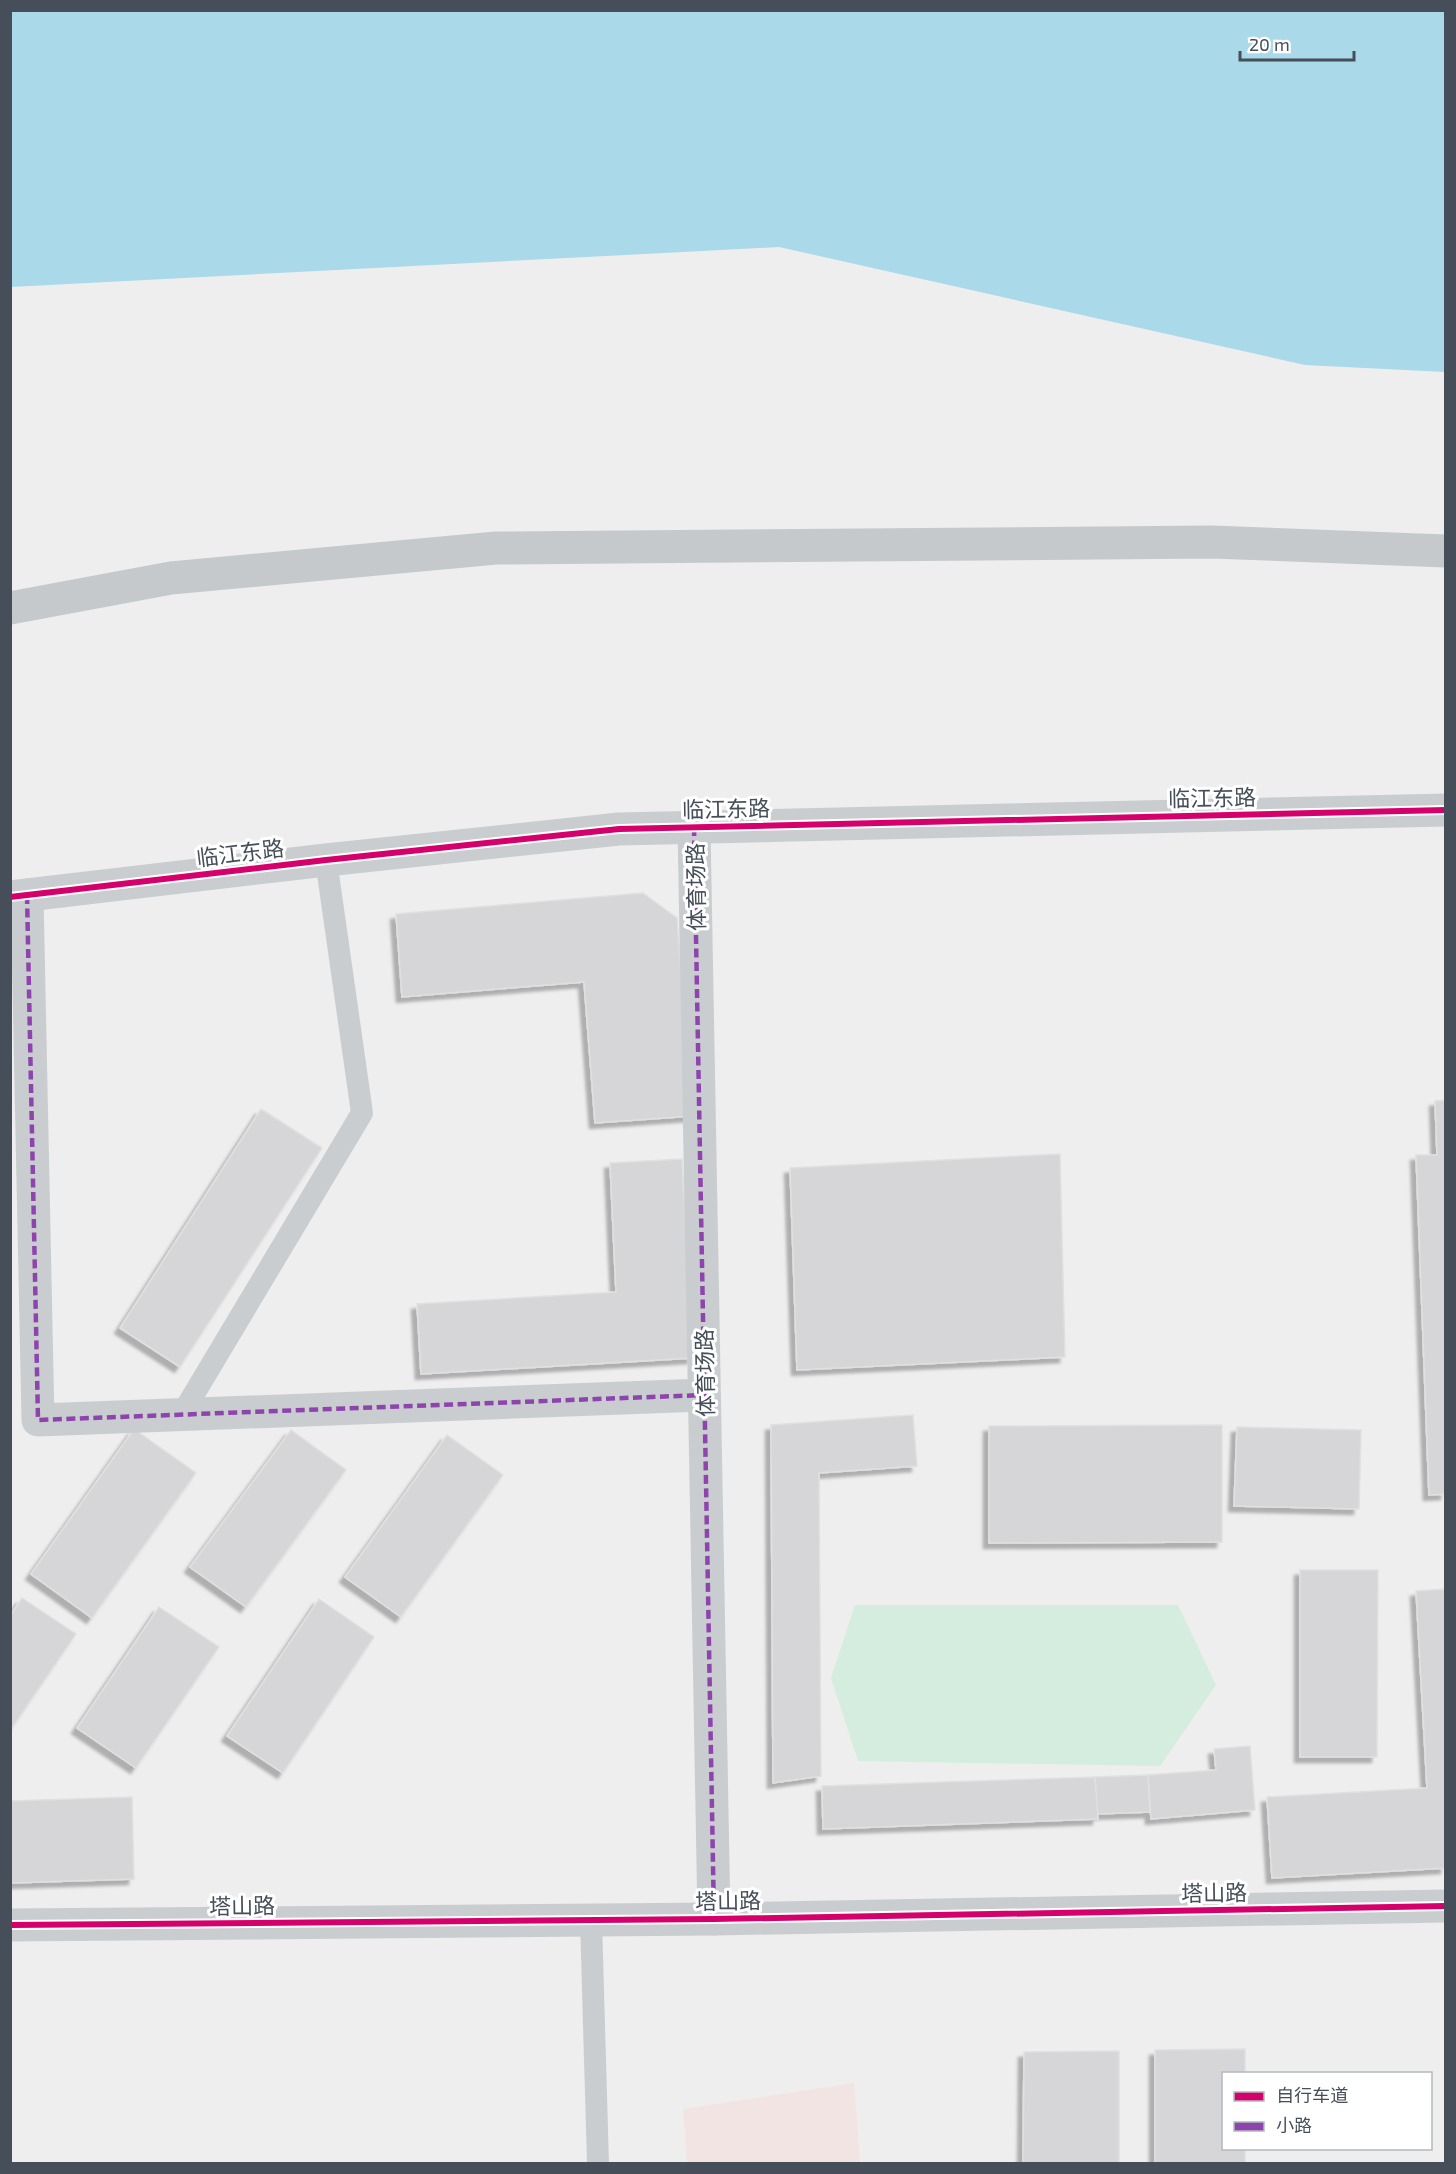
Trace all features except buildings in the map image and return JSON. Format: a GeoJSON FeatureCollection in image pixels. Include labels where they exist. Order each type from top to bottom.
{"type":"FeatureCollection","features":[{"type":"Feature","properties":{"kind":"main road"},"geometry":{"type":"LineString","coordinates":[[10,608],[171,578],[495,548],[1212,542],[1446,551]]}},
{"type":"Feature","properties":{"kind":"street","name":"临江东路"},"geometry":{"type":"LineString","coordinates":[[19,896],[619,829],[1446,810]]}},
{"type":"Feature","properties":{"kind":"street","name":"体育场路"},"geometry":{"type":"LineString","coordinates":[[694,827],[714,1919]]}},
{"type":"Feature","properties":{"kind":"street"},"geometry":{"type":"LineString","coordinates":[[19,896],[38,1420],[704,1395]]}},
{"type":"Feature","properties":{"kind":"street","name":"塔山路"},"geometry":{"type":"LineString","coordinates":[[10,1925],[714,1919],[1446,1906]]}},
{"type":"Feature","properties":{"kind":"lane"},"geometry":{"type":"LineString","coordinates":[[182,1414],[362,1113],[326,860]]}},
{"type":"Feature","properties":{"kind":"lane"},"geometry":{"type":"LineString","coordinates":[[591,1920],[598,2163]]}},
{"type":"Feature","properties":{"kind":"shaded area"},"geometry":{"type":"Polygon","coordinates":[[[854,2083],[860,2163],[687,2163],[683,2109],[854,2083]]]}},
{"type":"Feature","properties":{"kind":"green space"},"geometry":{"type":"Polygon","coordinates":[[[855,1605],[1178,1605],[1216,1685],[1160,1766],[858,1761],[831,1678],[855,1605]]]}},
{"type":"Feature","properties":{"kind":"water"},"geometry":{"type":"Polygon","coordinates":[[[11,10],[1445,11],[1445,372],[1305,365],[779,247],[11,287],[11,10]]]}},
{"type":"Feature","properties":{"kind":"marked path"},"geometry":{"type":"LineString","coordinates":[[694,827],[714,1919]]}},
{"type":"Feature","properties":{"kind":"marked path"},"geometry":{"type":"LineString","coordinates":[[27,895],[38,1420],[704,1395]]}},
{"type":"Feature","properties":{"kind":"cycle path"},"geometry":{"type":"LineString","coordinates":[[10,897],[619,829],[1446,810]]}},
{"type":"Feature","properties":{"kind":"cycle path"},"geometry":{"type":"LineString","coordinates":[[10,1925],[714,1919],[1446,1906]]}}]}
